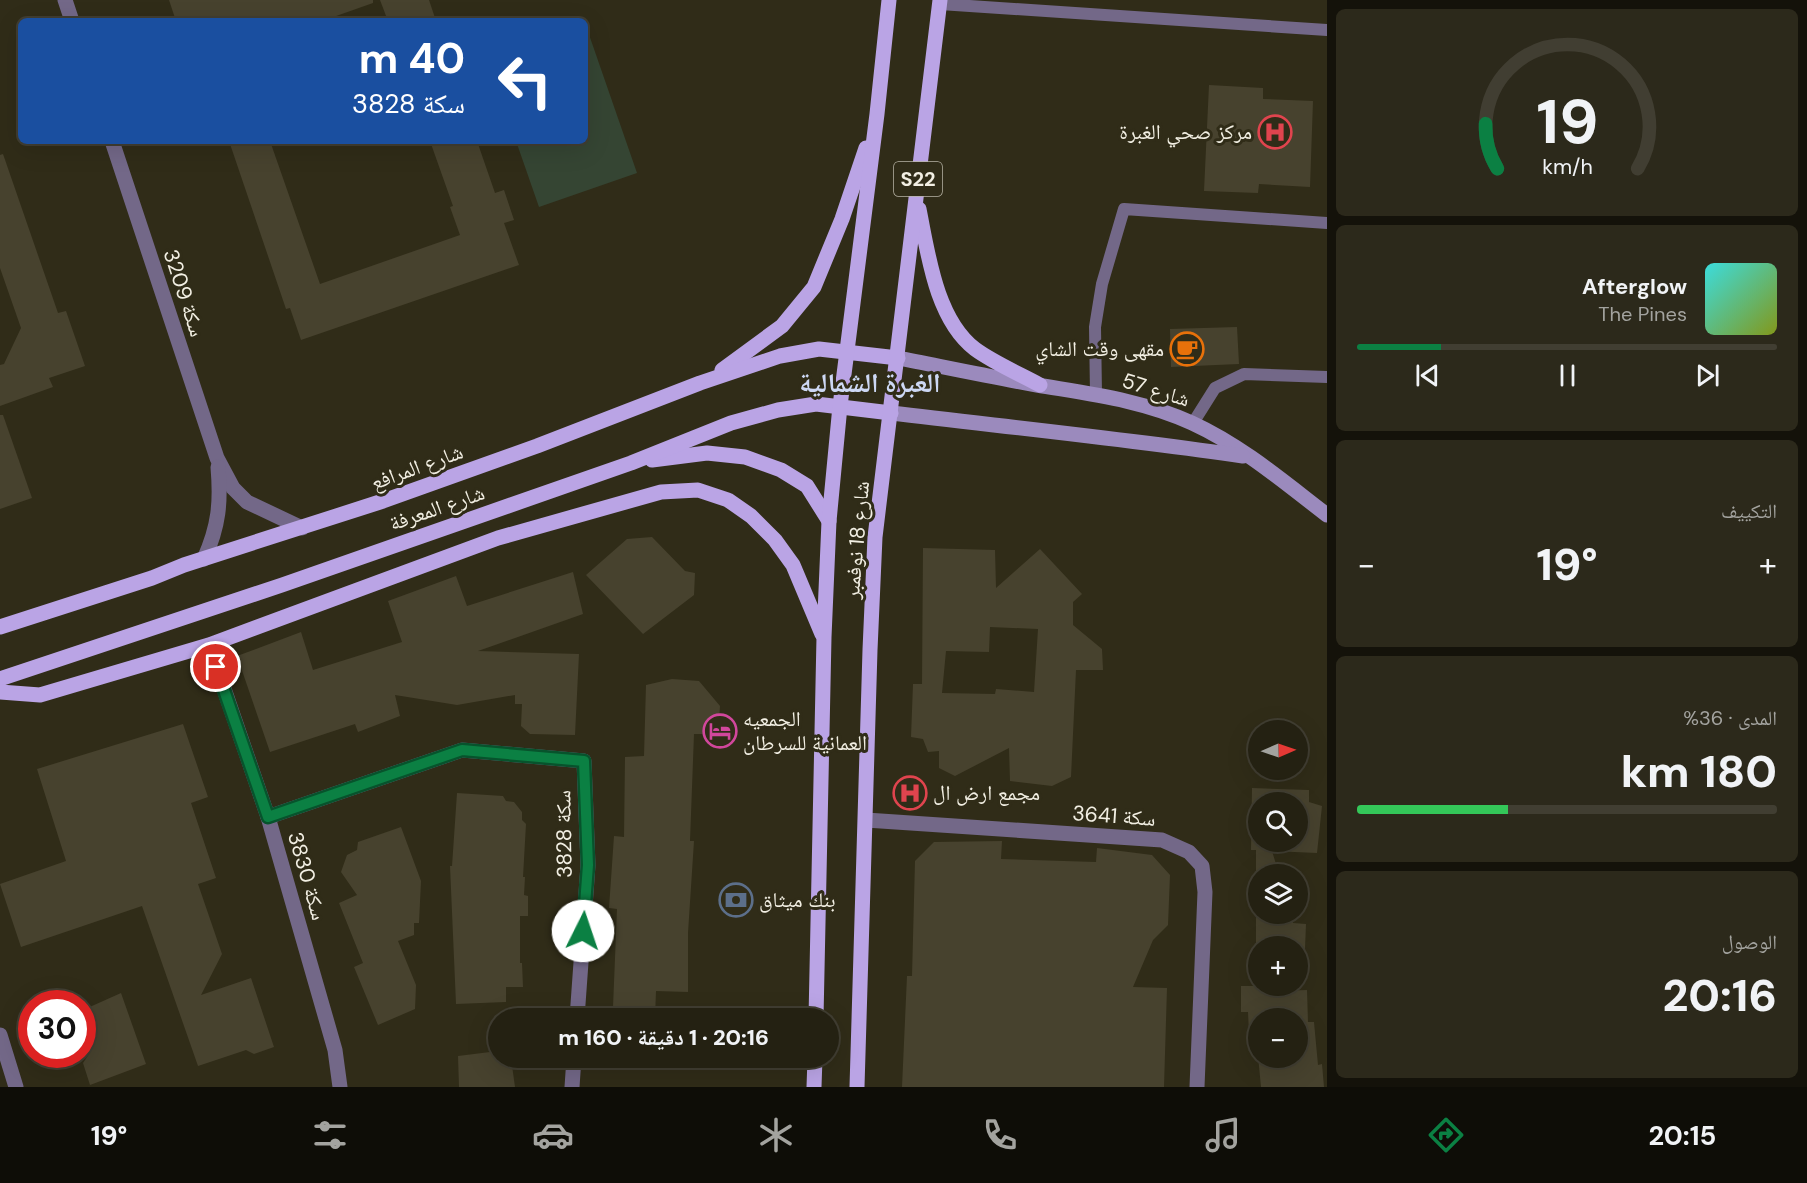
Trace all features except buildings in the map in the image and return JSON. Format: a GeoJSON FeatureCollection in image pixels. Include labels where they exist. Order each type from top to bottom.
{"type":"FeatureCollection","features":[{"type":"Feature","properties":{"kind":"main road","name":"شارع 18 نوفمبر"},"geometry":{"type":"LineString","coordinates":[[816,1008],[824,638],[829,521],[840,406],[889,0]]}},
{"type":"Feature","properties":{"kind":"main road","name":"شارع 18 نوفمبر"},"geometry":{"type":"LineString","coordinates":[[857,1087],[875,537],[940,2]]}},
{"type":"Feature","properties":{"kind":"main road"},"geometry":{"type":"LineString","coordinates":[[700,383],[732,365],[782,326],[814,287],[842,219],[877,114]]}},
{"type":"Feature","properties":{"kind":"main road"},"geometry":{"type":"LineString","coordinates":[[916,194],[937,288],[950,320],[974,348],[1040,385]]}},
{"type":"Feature","properties":{"kind":"main road","name":"شارع المرافع"},"geometry":{"type":"LineString","coordinates":[[0,627],[302,528],[537,446],[700,383],[780,356],[819,350],[847,351]]}},
{"type":"Feature","properties":{"kind":"main road"},"geometry":{"type":"LineString","coordinates":[[847,351],[898,358]]}},
{"type":"Feature","properties":{"kind":"main road","name":"شارع المعرفة"},"geometry":{"type":"LineString","coordinates":[[0,679],[282,585],[631,463],[731,423],[778,410],[816,404],[891,413]]}},
{"type":"Feature","properties":{"kind":"main road"},"geometry":{"type":"LineString","coordinates":[[631,463],[707,453],[745,457],[781,470],[807,486],[829,521]]}},
{"type":"Feature","properties":{"kind":"main road"},"geometry":{"type":"LineString","coordinates":[[0,692],[40,696],[209,645],[498,538],[661,492],[698,490],[728,500],[751,516],[775,540],[793,565],[824,638]]}},
{"type":"Feature","properties":{"kind":"main road"},"geometry":{"type":"LineString","coordinates":[[814,1087],[815,1068]]}},
{"type":"Feature","properties":{"kind":"street"},"geometry":{"type":"LineString","coordinates":[[65,0],[71,18]]}},
{"type":"Feature","properties":{"kind":"street","name":"سكة 3209"},"geometry":{"type":"LineString","coordinates":[[113,144],[217,458],[232,488],[247,502],[302,528]]}},
{"type":"Feature","properties":{"kind":"street","name":"شارع 57"},"geometry":{"type":"LineString","coordinates":[[898,358],[1096,394],[1150,407],[1192,423],[1252,457],[1327,516]]}},
{"type":"Feature","properties":{"kind":"street","name":"شارع 57"},"geometry":{"type":"LineString","coordinates":[[891,413],[1059,434],[1150,442],[1252,457]]}},
{"type":"Feature","properties":{"kind":"street","name":"سكة 3209"},"geometry":{"type":"LineString","coordinates":[[204,559],[218,521],[220,497],[217,458]]}},
{"type":"Feature","properties":{"kind":"street","name":"سكة 3830"},"geometry":{"type":"LineString","coordinates":[[209,645],[268,817],[334,1050],[340,1087]]}},
{"type":"Feature","properties":{"kind":"street","name":"سكة 3828"},"geometry":{"type":"LineString","coordinates":[[268,817],[462,750],[584,761],[588,865],[578,1008]]}},
{"type":"Feature","properties":{"kind":"street","name":"سكة 3641"},"geometry":{"type":"LineString","coordinates":[[866,820],[1162,840],[1189,852],[1202,866],[1205,892],[1197,1087]]}},
{"type":"Feature","properties":{"kind":"street"},"geometry":{"type":"LineString","coordinates":[[0,1035],[10,1081]]}},
{"type":"Feature","properties":{"kind":"street"},"geometry":{"type":"LineString","coordinates":[[572,1087],[573,1068]]}},
{"type":"Feature","properties":{"kind":"lane"},"geometry":{"type":"LineString","coordinates":[[940,2],[1327,30]]}},
{"type":"Feature","properties":{"kind":"lane"},"geometry":{"type":"LineString","coordinates":[[1096,394],[1097,316],[1102,284],[1124,209],[1325,220]]}},
{"type":"Feature","properties":{"kind":"lane"},"geometry":{"type":"LineString","coordinates":[[1192,423],[1215,388],[1244,374],[1327,377]]}},
{"type":"Feature","properties":{"kind":"green space"},"geometry":{"type":"Polygon","coordinates":[[[588,32],[637,173],[539,207],[517,144],[588,144],[588,32]]]}},
{"type":"Feature","properties":{"kind":"place","name":"مركز صحي الغبرة"},"geometry":{"type":"Point","coordinates":[1275,132]}},
{"type":"Feature","properties":{"kind":"place","name":"مقهى وقت الشاي"},"geometry":{"type":"Point","coordinates":[1187,349]}},
{"type":"Feature","properties":{"kind":"place","name":"الجمعيه العمانية للسرطان"},"geometry":{"type":"Point","coordinates":[720,731]}},
{"type":"Feature","properties":{"kind":"place","name":"مجمع ارض ال"},"geometry":{"type":"Point","coordinates":[910,793]}},
{"type":"Feature","properties":{"kind":"place","name":"بنك ميثاق"},"geometry":{"type":"Point","coordinates":[736,900]}},
{"type":"Feature","properties":{"kind":"district","name":"الغبرة الشمالية"},"geometry":{"type":"Point","coordinates":[870,382]}},
{"type":"Feature","properties":{"kind":"route"},"geometry":{"type":"LineString","coordinates":[[216,667],[268,817],[462,750],[584,761],[588,865],[583,931]]}}]}
